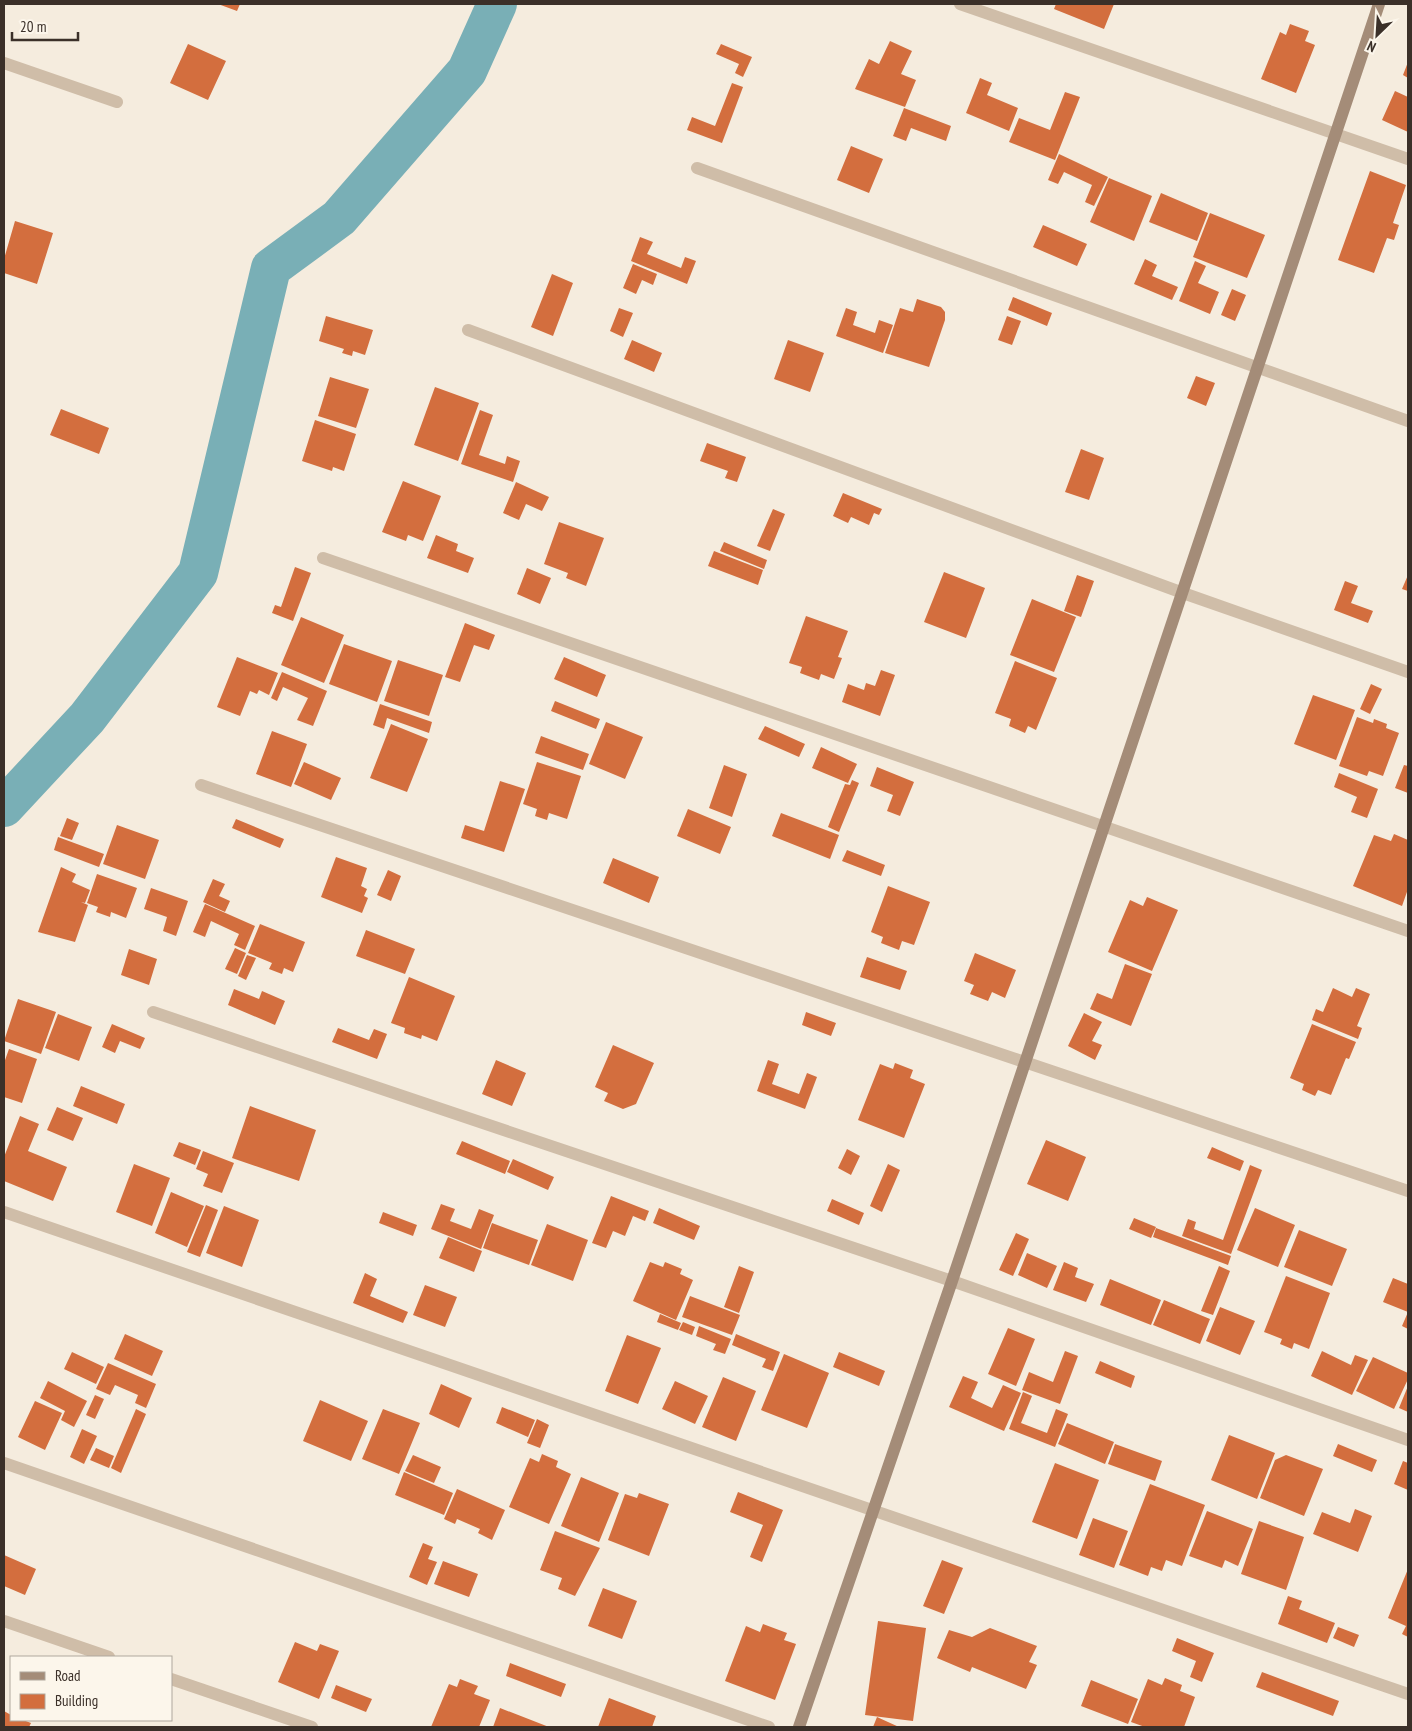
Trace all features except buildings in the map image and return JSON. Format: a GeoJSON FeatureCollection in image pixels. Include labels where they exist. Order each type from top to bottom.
{"type":"FeatureCollection","features":[{"type":"Feature","properties":{"kind":"main road"},"geometry":{"type":"LineString","coordinates":[[798,1727],[952,1281],[1379,4]]}},
{"type":"Feature","properties":{"kind":"street"},"geometry":{"type":"LineString","coordinates":[[960,4],[1408,158]]}},
{"type":"Feature","properties":{"kind":"street"},"geometry":{"type":"LineString","coordinates":[[4,63],[117,102]]}},
{"type":"Feature","properties":{"kind":"street"},"geometry":{"type":"LineString","coordinates":[[697,168],[1408,420]]}},
{"type":"Feature","properties":{"kind":"street"},"geometry":{"type":"LineString","coordinates":[[468,330],[1183,593],[1408,672]]}},
{"type":"Feature","properties":{"kind":"street"},"geometry":{"type":"LineString","coordinates":[[323,558],[1408,931]]}},
{"type":"Feature","properties":{"kind":"street"},"geometry":{"type":"LineString","coordinates":[[200,785],[1408,1191]]}},
{"type":"Feature","properties":{"kind":"street"},"geometry":{"type":"LineString","coordinates":[[153,1012],[952,1281],[1408,1440]]}},
{"type":"Feature","properties":{"kind":"street"},"geometry":{"type":"LineString","coordinates":[[4,1212],[1408,1694]]}},
{"type":"Feature","properties":{"kind":"street"},"geometry":{"type":"LineString","coordinates":[[4,1463],[769,1727]]}},
{"type":"Feature","properties":{"kind":"street"},"geometry":{"type":"LineString","coordinates":[[4,1621],[106,1656]]}},
{"type":"Feature","properties":{"kind":"street"},"geometry":{"type":"LineString","coordinates":[[172,1679],[312,1727]]}},
{"type":"Feature","properties":{"kind":"waterway"},"geometry":{"type":"LineString","coordinates":[[4,807],[87,718],[198,573],[271,268],[339,218],[467,71],[497,4]]}}]}
